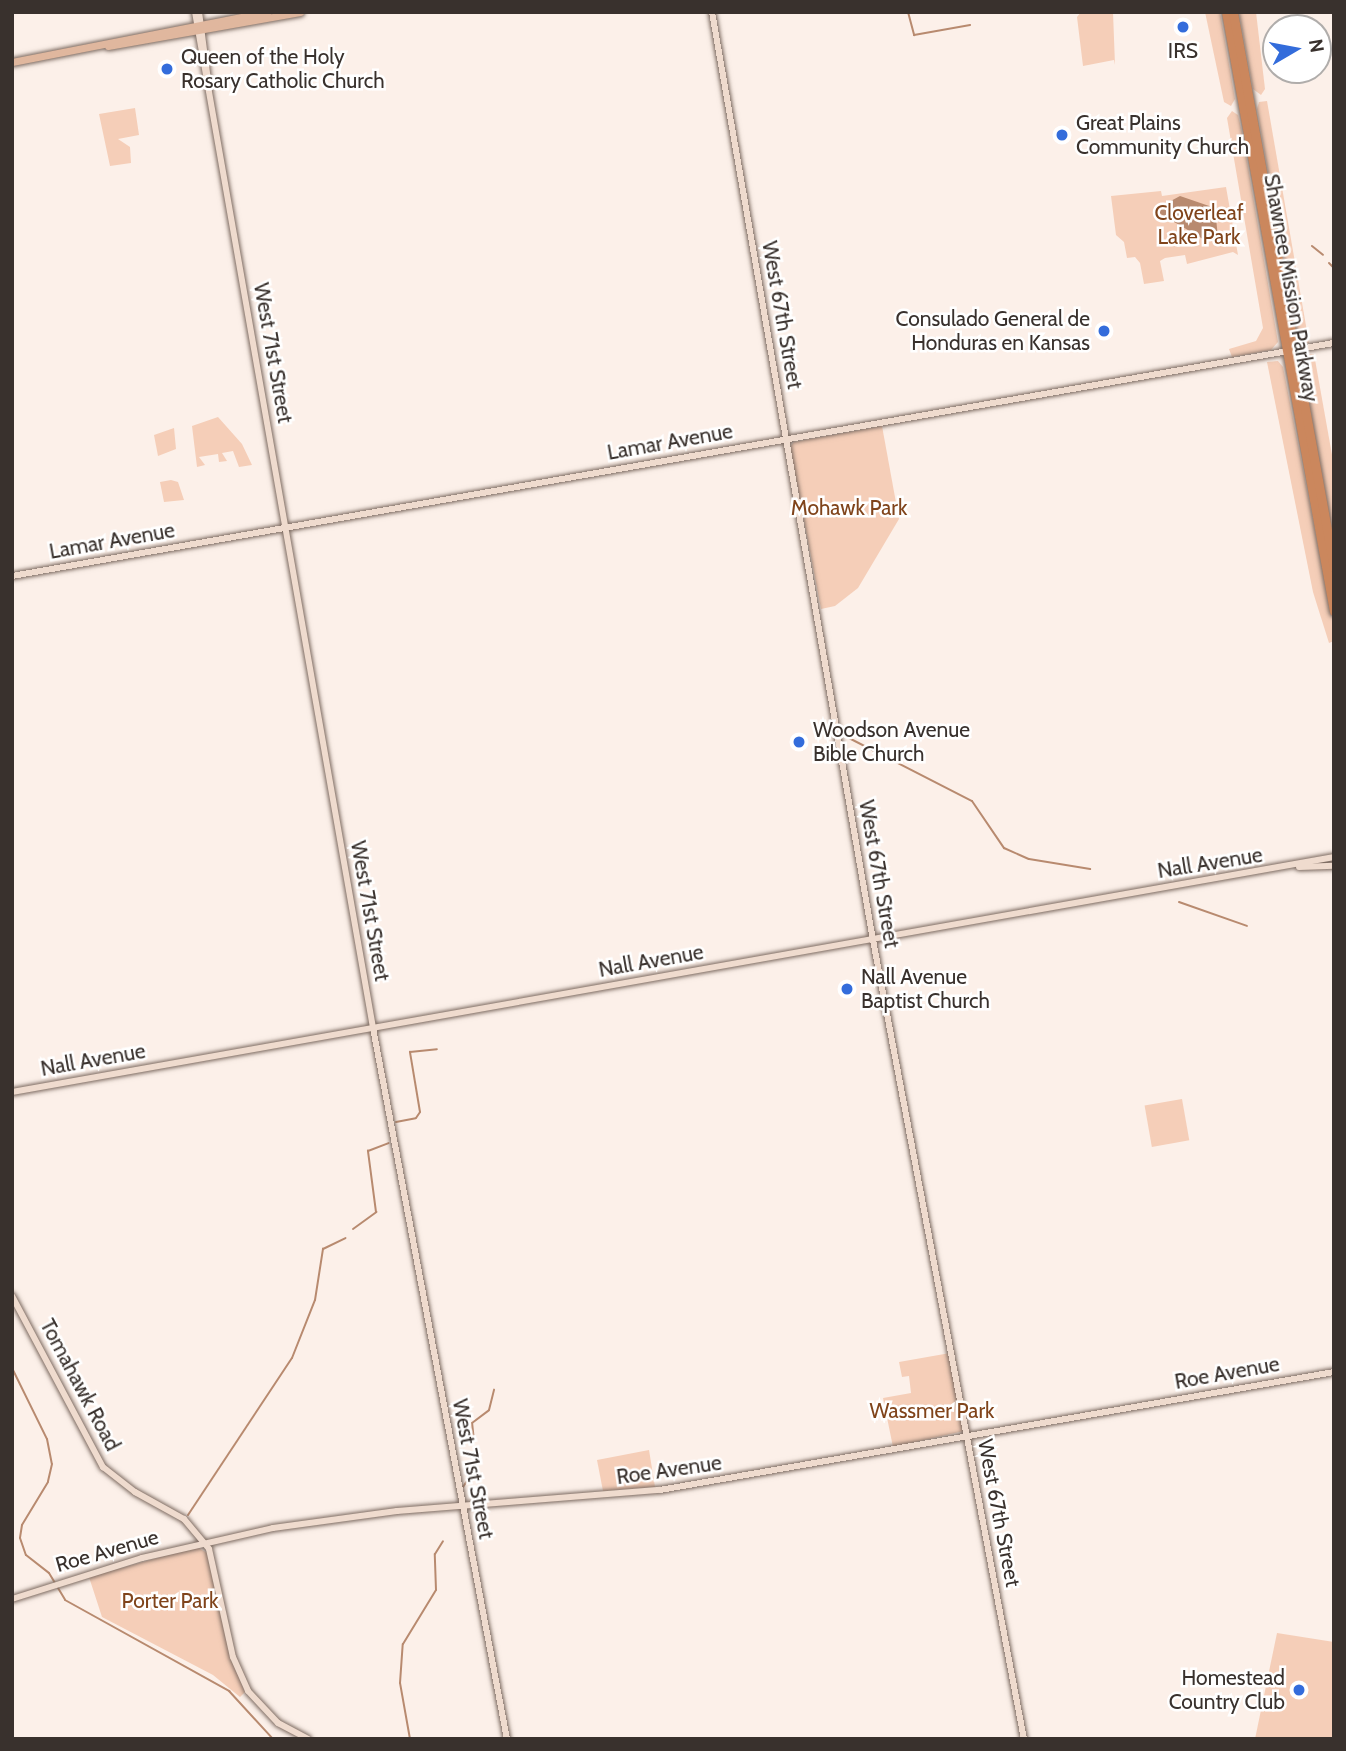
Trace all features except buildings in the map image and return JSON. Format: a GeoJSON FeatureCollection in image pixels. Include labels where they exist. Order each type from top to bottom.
{"type":"FeatureCollection","features":[{"type":"Feature","properties":{"kind":"highway","name":"Shawnee Mission Parkway"},"geometry":{"type":"LineString","coordinates":[[1226,12],[1241,107],[1334,568]]}},
{"type":"Feature","properties":{"kind":"highway","name":"Shawnee Mission Parkway"},"geometry":{"type":"LineString","coordinates":[[1233,12],[1251,101],[1334,611]]}},
{"type":"Feature","properties":{"kind":"highway"},"geometry":{"type":"LineString","coordinates":[[1239,91],[1251,101]]}},
{"type":"Feature","properties":{"kind":"highway"},"geometry":{"type":"LineString","coordinates":[[1241,107],[1253,116]]}},
{"type":"Feature","properties":{"kind":"main road"},"geometry":{"type":"LineString","coordinates":[[200,28],[268,12]]}},
{"type":"Feature","properties":{"kind":"main road"},"geometry":{"type":"LineString","coordinates":[[12,61],[299,12]]}},
{"type":"Feature","properties":{"kind":"street","name":"West 71st Street"},"geometry":{"type":"LineString","coordinates":[[197,12],[373,1028],[507,1739]]}},
{"type":"Feature","properties":{"kind":"street","name":"West 67th Street"},"geometry":{"type":"LineString","coordinates":[[712,12],[873,940],[1024,1739]]}},
{"type":"Feature","properties":{"kind":"street","name":"Lamar Avenue"},"geometry":{"type":"LineString","coordinates":[[12,576],[1334,343]]}},
{"type":"Feature","properties":{"kind":"street","name":"Nall Avenue"},"geometry":{"type":"LineString","coordinates":[[12,1092],[1297,867],[1334,857]]}},
{"type":"Feature","properties":{"kind":"street","name":"Nall Avenue"},"geometry":{"type":"LineString","coordinates":[[1297,867],[1334,866]]}},
{"type":"Feature","properties":{"kind":"street","name":"Tomahawk Road"},"geometry":{"type":"LineString","coordinates":[[12,1296],[98,1461],[123,1484],[184,1518],[204,1542],[217,1571],[241,1678],[269,1716],[307,1739]]}},
{"type":"Feature","properties":{"kind":"street","name":"Roe Avenue"},"geometry":{"type":"LineString","coordinates":[[12,1599],[62,1581],[204,1542],[327,1519],[660,1490],[1334,1372]]}},
{"type":"Feature","properties":{"kind":"green space"},"geometry":{"type":"Polygon","coordinates":[[[1081,12],[1113,12],[1115,65],[1114,60],[1083,66],[1077,17],[1081,12]]]}},
{"type":"Feature","properties":{"kind":"green space"},"geometry":{"type":"Polygon","coordinates":[[[1205,12],[1220,12],[1235,99],[1231,106],[1224,102],[1205,12]]]}},
{"type":"Feature","properties":{"kind":"green space"},"geometry":{"type":"Polygon","coordinates":[[[1239,12],[1256,12],[1262,84],[1265,89],[1261,95],[1253,89],[1239,12]]]}},
{"type":"Feature","properties":{"kind":"green space"},"geometry":{"type":"Polygon","coordinates":[[[1267,101],[1309,343],[1304,344],[1298,340],[1257,109],[1259,102],[1267,101]]]}},
{"type":"Feature","properties":{"kind":"green space"},"geometry":{"type":"Polygon","coordinates":[[[135,108],[139,135],[118,139],[130,147],[131,163],[110,166],[99,114],[135,108]]]}},
{"type":"Feature","properties":{"kind":"green space"},"geometry":{"type":"Polygon","coordinates":[[[1232,111],[1238,115],[1242,132],[1278,342],[1271,350],[1232,357],[1229,349],[1256,341],[1263,328],[1227,118],[1232,111]]]}},
{"type":"Feature","properties":{"kind":"green space","name":"Cloverleaf Lake Park"},"geometry":{"type":"Polygon","coordinates":[[[1226,187],[1238,255],[1233,252],[1187,264],[1185,255],[1165,258],[1160,261],[1164,281],[1144,284],[1140,263],[1135,257],[1127,258],[1124,242],[1116,235],[1111,196],[1161,191],[1162,196],[1226,187]]]}},
{"type":"Feature","properties":{"kind":"green space"},"geometry":{"type":"Polygon","coordinates":[[[1306,354],[1314,354],[1334,466],[1334,548],[1301,362],[1306,354]]]}},
{"type":"Feature","properties":{"kind":"green space"},"geometry":{"type":"Polygon","coordinates":[[[1278,361],[1283,367],[1334,628],[1334,641],[1329,643],[1313,592],[1267,362],[1278,361]]]}},
{"type":"Feature","properties":{"kind":"green space"},"geometry":{"type":"Polygon","coordinates":[[[218,417],[242,444],[252,465],[239,467],[233,451],[222,453],[227,461],[219,462],[218,454],[199,457],[205,465],[197,467],[192,426],[218,417]]]}},
{"type":"Feature","properties":{"kind":"green space","name":"Mohawk Park"},"geometry":{"type":"Polygon","coordinates":[[[882,426],[899,519],[858,588],[835,606],[821,609],[790,447],[794,442],[882,426]]]}},
{"type":"Feature","properties":{"kind":"green space"},"geometry":{"type":"Polygon","coordinates":[[[174,428],[176,449],[158,456],[154,435],[174,428]]]}},
{"type":"Feature","properties":{"kind":"green space"},"geometry":{"type":"Polygon","coordinates":[[[160,482],[178,482],[184,500],[164,502],[160,482]]]}},
{"type":"Feature","properties":{"kind":"green space"},"geometry":{"type":"Polygon","coordinates":[[[1182,1099],[1189,1140],[1152,1147],[1145,1106],[1182,1099]]]}},
{"type":"Feature","properties":{"kind":"green space","name":"Wassmer Park"},"geometry":{"type":"Polygon","coordinates":[[[950,1353],[964,1431],[893,1447],[883,1398],[911,1393],[909,1376],[902,1377],[899,1362],[950,1353]]]}},
{"type":"Feature","properties":{"kind":"green space"},"geometry":{"type":"Polygon","coordinates":[[[649,1450],[655,1487],[603,1491],[597,1460],[649,1450]]]}},
{"type":"Feature","properties":{"kind":"green space","name":"Porter Park"},"geometry":{"type":"Polygon","coordinates":[[[197,1547],[207,1553],[231,1659],[245,1692],[240,1697],[213,1675],[102,1617],[89,1577],[197,1547]]]}},
{"type":"Feature","properties":{"kind":"green space","name":"Homestead Country Club"},"geometry":{"type":"Polygon","coordinates":[[[1277,1633],[1334,1642],[1334,1739],[1255,1739],[1277,1633]]]}},
{"type":"Feature","properties":{"kind":"shaded area"},"geometry":{"type":"Polygon","coordinates":[[[1180,196],[1215,208],[1218,238],[1203,239],[1154,210],[1180,196]]]}},
{"type":"Feature","properties":{"kind":"waterway"},"geometry":{"type":"LineString","coordinates":[[908,12],[914,35],[970,25]]}},
{"type":"Feature","properties":{"kind":"waterway"},"geometry":{"type":"LineString","coordinates":[[1312,246],[1323,255]]}},
{"type":"Feature","properties":{"kind":"waterway"},"geometry":{"type":"LineString","coordinates":[[1329,263],[1334,268]]}},
{"type":"Feature","properties":{"kind":"waterway"},"geometry":{"type":"LineString","coordinates":[[843,735],[972,801],[1004,848],[1029,859],[1090,869]]}},
{"type":"Feature","properties":{"kind":"waterway"},"geometry":{"type":"LineString","coordinates":[[1179,902],[1247,926]]}},
{"type":"Feature","properties":{"kind":"waterway"},"geometry":{"type":"LineString","coordinates":[[396,1122],[416,1118],[420,1112],[410,1052],[437,1049]]}},
{"type":"Feature","properties":{"kind":"waterway"},"geometry":{"type":"LineString","coordinates":[[353,1229],[376,1212],[368,1151],[389,1143]]}},
{"type":"Feature","properties":{"kind":"waterway"},"geometry":{"type":"LineString","coordinates":[[188,1515],[292,1358],[315,1300],[323,1249],[346,1238]]}},
{"type":"Feature","properties":{"kind":"waterway"},"geometry":{"type":"LineString","coordinates":[[12,1368],[47,1439],[52,1464],[48,1482],[22,1525],[20,1538],[26,1555],[49,1573],[65,1600],[229,1691],[273,1739]]}},
{"type":"Feature","properties":{"kind":"waterway"},"geometry":{"type":"LineString","coordinates":[[474,1441],[472,1423],[489,1410],[494,1390]]}},
{"type":"Feature","properties":{"kind":"waterway"},"geometry":{"type":"LineString","coordinates":[[463,1487],[476,1467],[475,1449]]}},
{"type":"Feature","properties":{"kind":"waterway"},"geometry":{"type":"LineString","coordinates":[[410,1739],[400,1683],[403,1644],[436,1590],[435,1554],[443,1541]]}},
{"type":"Feature","properties":{"kind":"place","name":"IRS"},"geometry":{"type":"Point","coordinates":[1183,27]}},
{"type":"Feature","properties":{"kind":"place","name":"Queen of the Holy Rosary Catholic Church"},"geometry":{"type":"Point","coordinates":[167,69]}},
{"type":"Feature","properties":{"kind":"place","name":"Great Plains Community Church"},"geometry":{"type":"Point","coordinates":[1062,135]}},
{"type":"Feature","properties":{"kind":"place","name":"Consulado General de Honduras en Kansas"},"geometry":{"type":"Point","coordinates":[1104,331]}},
{"type":"Feature","properties":{"kind":"place","name":"Woodson Avenue Bible Church"},"geometry":{"type":"Point","coordinates":[799,742]}},
{"type":"Feature","properties":{"kind":"place","name":"Nall Avenue Baptist Church"},"geometry":{"type":"Point","coordinates":[847,989]}},
{"type":"Feature","properties":{"kind":"place","name":"Homestead Country Club"},"geometry":{"type":"Point","coordinates":[1299,1690]}}]}
